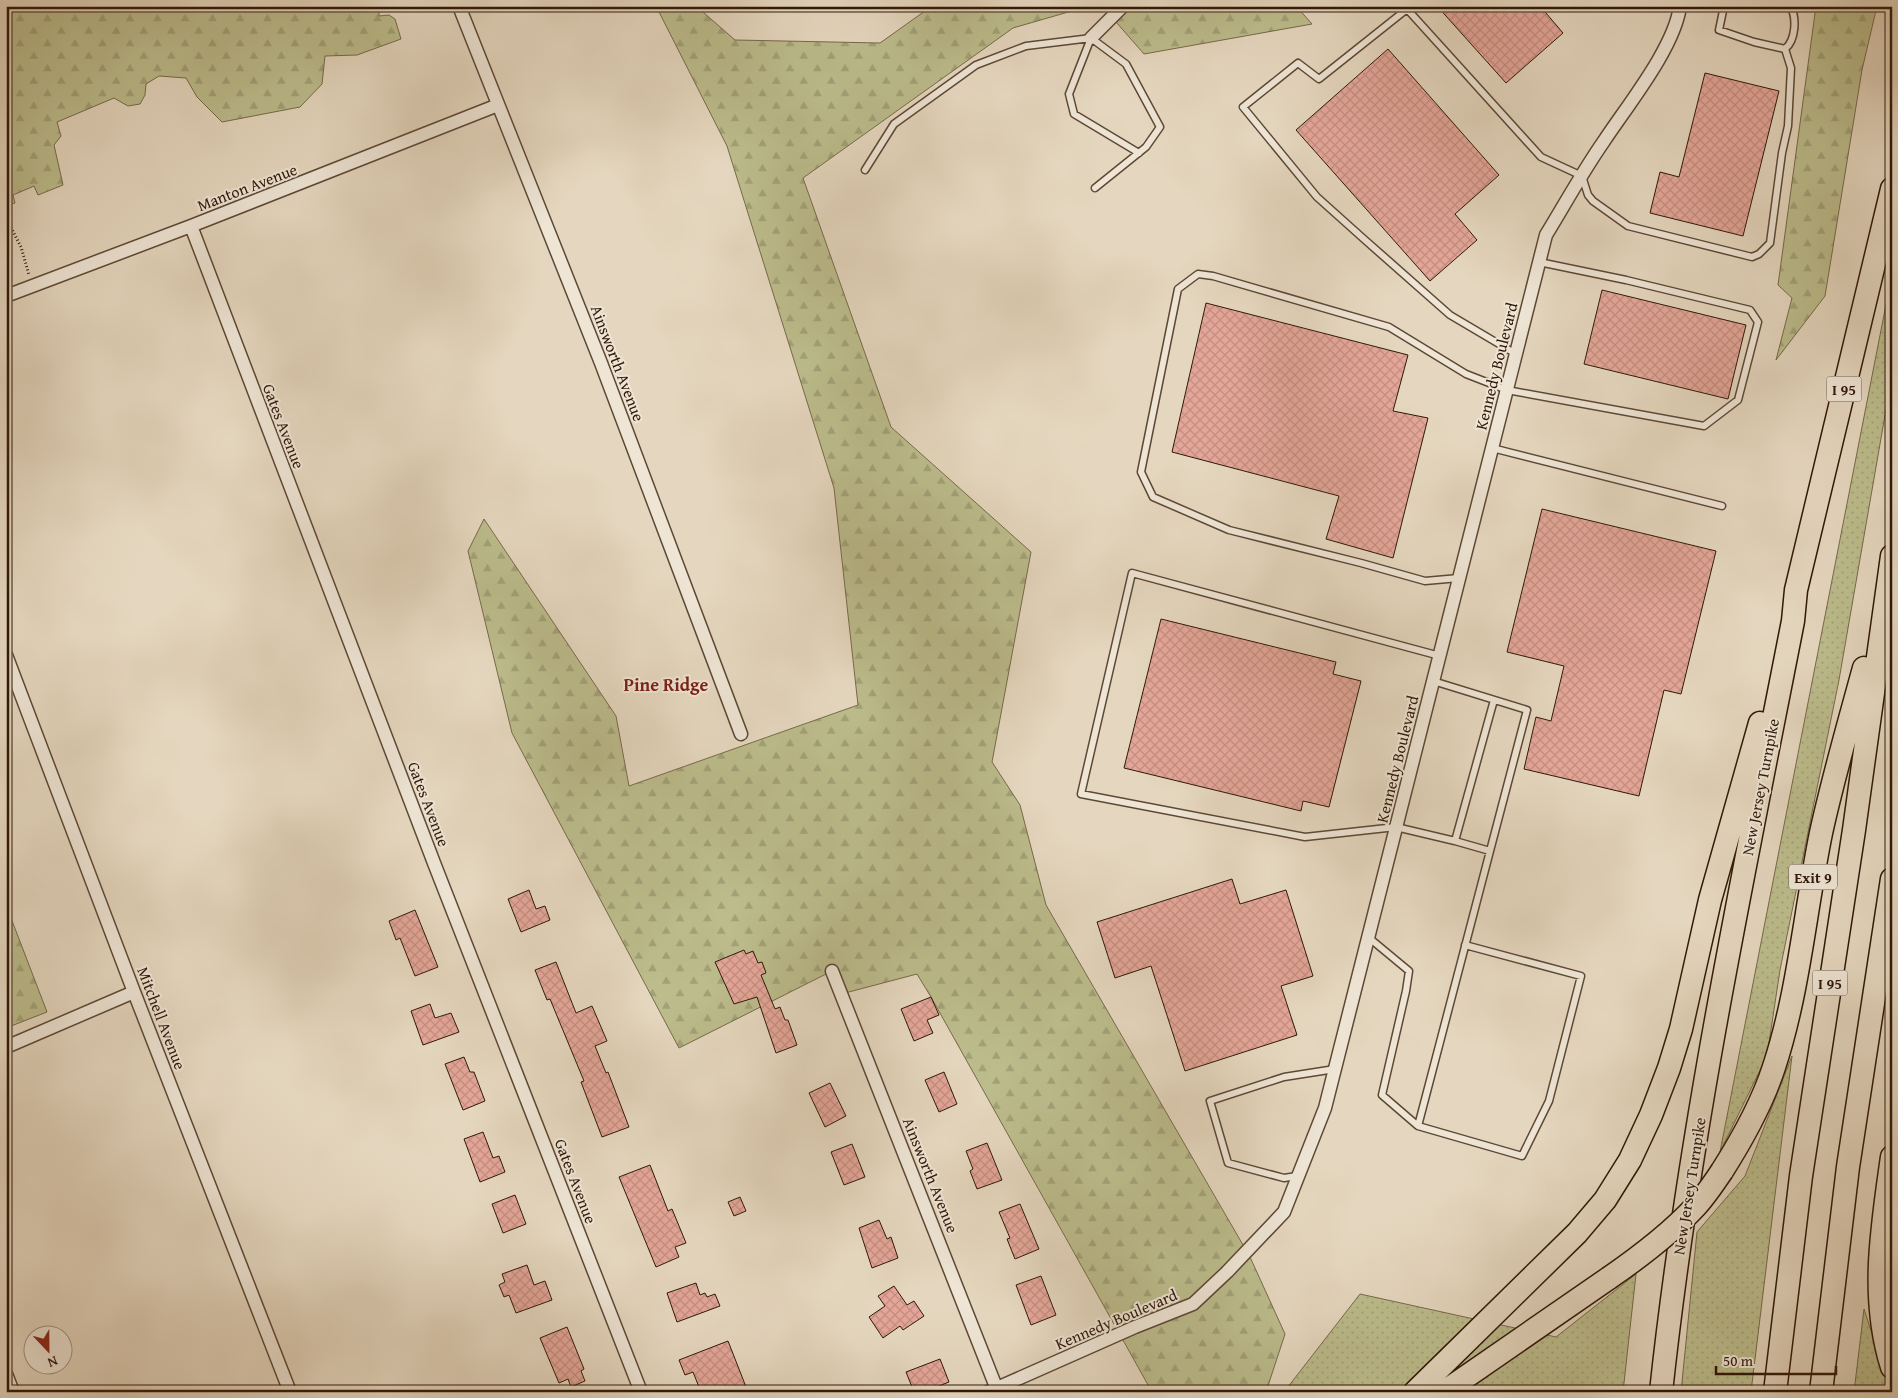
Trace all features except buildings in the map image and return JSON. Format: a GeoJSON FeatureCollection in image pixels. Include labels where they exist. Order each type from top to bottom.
{"type":"FeatureCollection","features":[{"type":"Feature","properties":{"kind":"highway","name":"New Jersey Turnpike"},"geometry":{"type":"LineString","coordinates":[[1660,1392],[1686,1200],[1709,1052],[1793,621],[1796,590],[1892,189]]}},
{"type":"Feature","properties":{"kind":"highway","name":"Exit 9"},"geometry":{"type":"LineString","coordinates":[[1444,1392],[1644,1254],[1672,1231],[1697,1204],[1722,1171],[1742,1139],[1758,1109],[1774,1069],[1786,1026],[1796,983],[1822,832],[1890,566]]}},
{"type":"Feature","properties":{"kind":"highway","name":"I 95"},"geometry":{"type":"LineString","coordinates":[[1775,1392],[1801,1176],[1854,830],[1890,566]]}},
{"type":"Feature","properties":{"kind":"highway"},"geometry":{"type":"LineString","coordinates":[[1416,1392],[1577,1233],[1605,1200],[1634,1151],[1670,1068],[1710,900],[1762,715],[1784,619],[1796,590]]}},
{"type":"Feature","properties":{"kind":"highway"},"geometry":{"type":"LineString","coordinates":[[1821,1392],[1848,1167],[1892,879]]}},
{"type":"Feature","properties":{"kind":"highway"},"geometry":{"type":"LineString","coordinates":[[1892,1157],[1879,1275],[1880,1314],[1886,1348],[1892,1367]]}},
{"type":"Feature","properties":{"kind":"street","name":"Ainsworth Avenue"},"geometry":{"type":"LineString","coordinates":[[459,6],[601,363],[741,734]]}},
{"type":"Feature","properties":{"kind":"street"},"geometry":{"type":"LineString","coordinates":[[1091,38],[1123,6]]}},
{"type":"Feature","properties":{"kind":"street","name":"Kennedy Boulevard"},"geometry":{"type":"LineString","coordinates":[[995,1390],[1193,1304],[1227,1272],[1284,1212],[1325,1108],[1546,235],[1582,176],[1659,60],[1679,18],[1677,7]]}},
{"type":"Feature","properties":{"kind":"street","name":"Manton Avenue"},"geometry":{"type":"LineString","coordinates":[[6,296],[191,226],[498,105]]}},
{"type":"Feature","properties":{"kind":"street","name":"Gates Avenue"},"geometry":{"type":"LineString","coordinates":[[191,226],[434,863],[641,1392]]}},
{"type":"Feature","properties":{"kind":"street","name":"Mitchell Avenue"},"geometry":{"type":"LineString","coordinates":[[6,655],[134,992],[290,1392]]}},
{"type":"Feature","properties":{"kind":"street","name":"Ainsworth Avenue"},"geometry":{"type":"LineString","coordinates":[[832,971],[995,1390]]}},
{"type":"Feature","properties":{"kind":"street"},"geometry":{"type":"LineString","coordinates":[[6,1047],[134,992]]}},
{"type":"Feature","properties":{"kind":"street"},"geometry":{"type":"LineString","coordinates":[[6,1374],[13,1392]]}},
{"type":"Feature","properties":{"kind":"lane"},"geometry":{"type":"LineString","coordinates":[[1724,6],[1719,30],[1754,42],[1785,49]]}},
{"type":"Feature","properties":{"kind":"lane"},"geometry":{"type":"LineString","coordinates":[[1785,49],[1789,46],[1795,20],[1790,6]]}},
{"type":"Feature","properties":{"kind":"lane"},"geometry":{"type":"LineString","coordinates":[[1516,354],[1450,315],[1365,240],[1318,197],[1243,107],[1298,63],[1319,79],[1407,9],[1541,157],[1582,176],[1588,195],[1593,201],[1628,226],[1752,257],[1770,243],[1782,153],[1788,126],[1790,68],[1785,49]]}},
{"type":"Feature","properties":{"kind":"lane"},"geometry":{"type":"LineString","coordinates":[[1091,38],[1070,94],[1074,114],[1139,153]]}},
{"type":"Feature","properties":{"kind":"lane"},"geometry":{"type":"LineString","coordinates":[[865,170],[894,124],[976,65],[1026,46],[1091,38],[1126,64],[1160,127],[1146,147],[1095,188]]}},
{"type":"Feature","properties":{"kind":"lane"},"geometry":{"type":"LineString","coordinates":[[1459,578],[1425,581],[1229,530],[1152,498],[1141,472],[1178,289],[1198,274],[1214,276],[1389,327],[1466,374],[1507,390],[1704,426],[1738,400],[1758,322],[1750,310],[1626,280],[1539,262]]}},
{"type":"Feature","properties":{"kind":"lane"},"geometry":{"type":"LineString","coordinates":[[1492,448],[1722,506]]}},
{"type":"Feature","properties":{"kind":"lane"},"geometry":{"type":"LineString","coordinates":[[1440,656],[1132,573],[1081,794],[1305,837],[1396,827],[1490,851]]}},
{"type":"Feature","properties":{"kind":"lane"},"geometry":{"type":"LineString","coordinates":[[1418,1126],[1527,710],[1433,682]]}},
{"type":"Feature","properties":{"kind":"lane"},"geometry":{"type":"LineString","coordinates":[[1455,841],[1494,700]]}},
{"type":"Feature","properties":{"kind":"lane"},"geometry":{"type":"LineString","coordinates":[[1368,937],[1409,971],[1382,1095],[1418,1126],[1522,1156],[1549,1102],[1581,976],[1465,945]]}},
{"type":"Feature","properties":{"kind":"lane"},"geometry":{"type":"LineString","coordinates":[[1299,1175],[1284,1178],[1228,1163],[1210,1101],[1284,1077],[1335,1069]]}},
{"type":"Feature","properties":{"kind":"path"},"geometry":{"type":"LineString","coordinates":[[6,218],[21,247],[33,286]]}},
{"type":"Feature","properties":{"kind":"green space"},"geometry":{"type":"Polygon","coordinates":[[[6,6],[379,6],[379,16],[389,15],[395,19],[401,39],[357,55],[325,56],[322,84],[300,107],[222,122],[197,97],[186,78],[159,76],[146,84],[145,95],[140,104],[128,106],[114,98],[57,122],[61,136],[54,145],[63,185],[38,195],[34,186],[13,195],[15,203],[6,206],[6,6]]]}},
{"type":"Feature","properties":{"kind":"green space"},"geometry":{"type":"Polygon","coordinates":[[[656,6],[696,6],[735,40],[880,43],[932,6],[1089,6],[1013,28],[803,178],[891,427],[1031,552],[992,762],[1020,805],[1046,905],[1250,1257],[1285,1334],[1266,1392],[1152,1392],[917,974],[845,993],[834,970],[679,1048],[512,733],[468,551],[484,519],[616,716],[629,786],[858,705],[834,488],[727,146],[656,6]]]}},
{"type":"Feature","properties":{"kind":"green space"},"geometry":{"type":"Polygon","coordinates":[[[1102,6],[1296,6],[1312,24],[1144,54],[1102,6]]]}},
{"type":"Feature","properties":{"kind":"green space"},"geometry":{"type":"Polygon","coordinates":[[[1816,6],[1877,6],[1862,70],[1825,296],[1776,360],[1792,298],[1778,285],[1816,6]]]}},
{"type":"Feature","properties":{"kind":"green space"},"geometry":{"type":"Polygon","coordinates":[[[1892,274],[1892,375],[1839,680],[1780,970],[1767,1056],[1720,1152],[1892,274]]]}},
{"type":"Feature","properties":{"kind":"green space"},"geometry":{"type":"Polygon","coordinates":[[[6,905],[47,1012],[6,1028],[6,905]]]}},
{"type":"Feature","properties":{"kind":"green space"},"geometry":{"type":"Polygon","coordinates":[[[1792,1056],[1751,1392],[1681,1392],[1697,1232],[1745,1176],[1792,1056]]]}},
{"type":"Feature","properties":{"kind":"green space"},"geometry":{"type":"Polygon","coordinates":[[[1636,1274],[1623,1392],[1284,1392],[1360,1294],[1556,1337],[1636,1274]]]}},
{"type":"Feature","properties":{"kind":"green space"},"geometry":{"type":"Polygon","coordinates":[[[1864,1309],[1891,1392],[1854,1392],[1864,1309]]]}},
{"type":"Feature","properties":{"kind":"district","name":"Pine Ridge"},"geometry":{"type":"Point","coordinates":[666,684]}}]}
